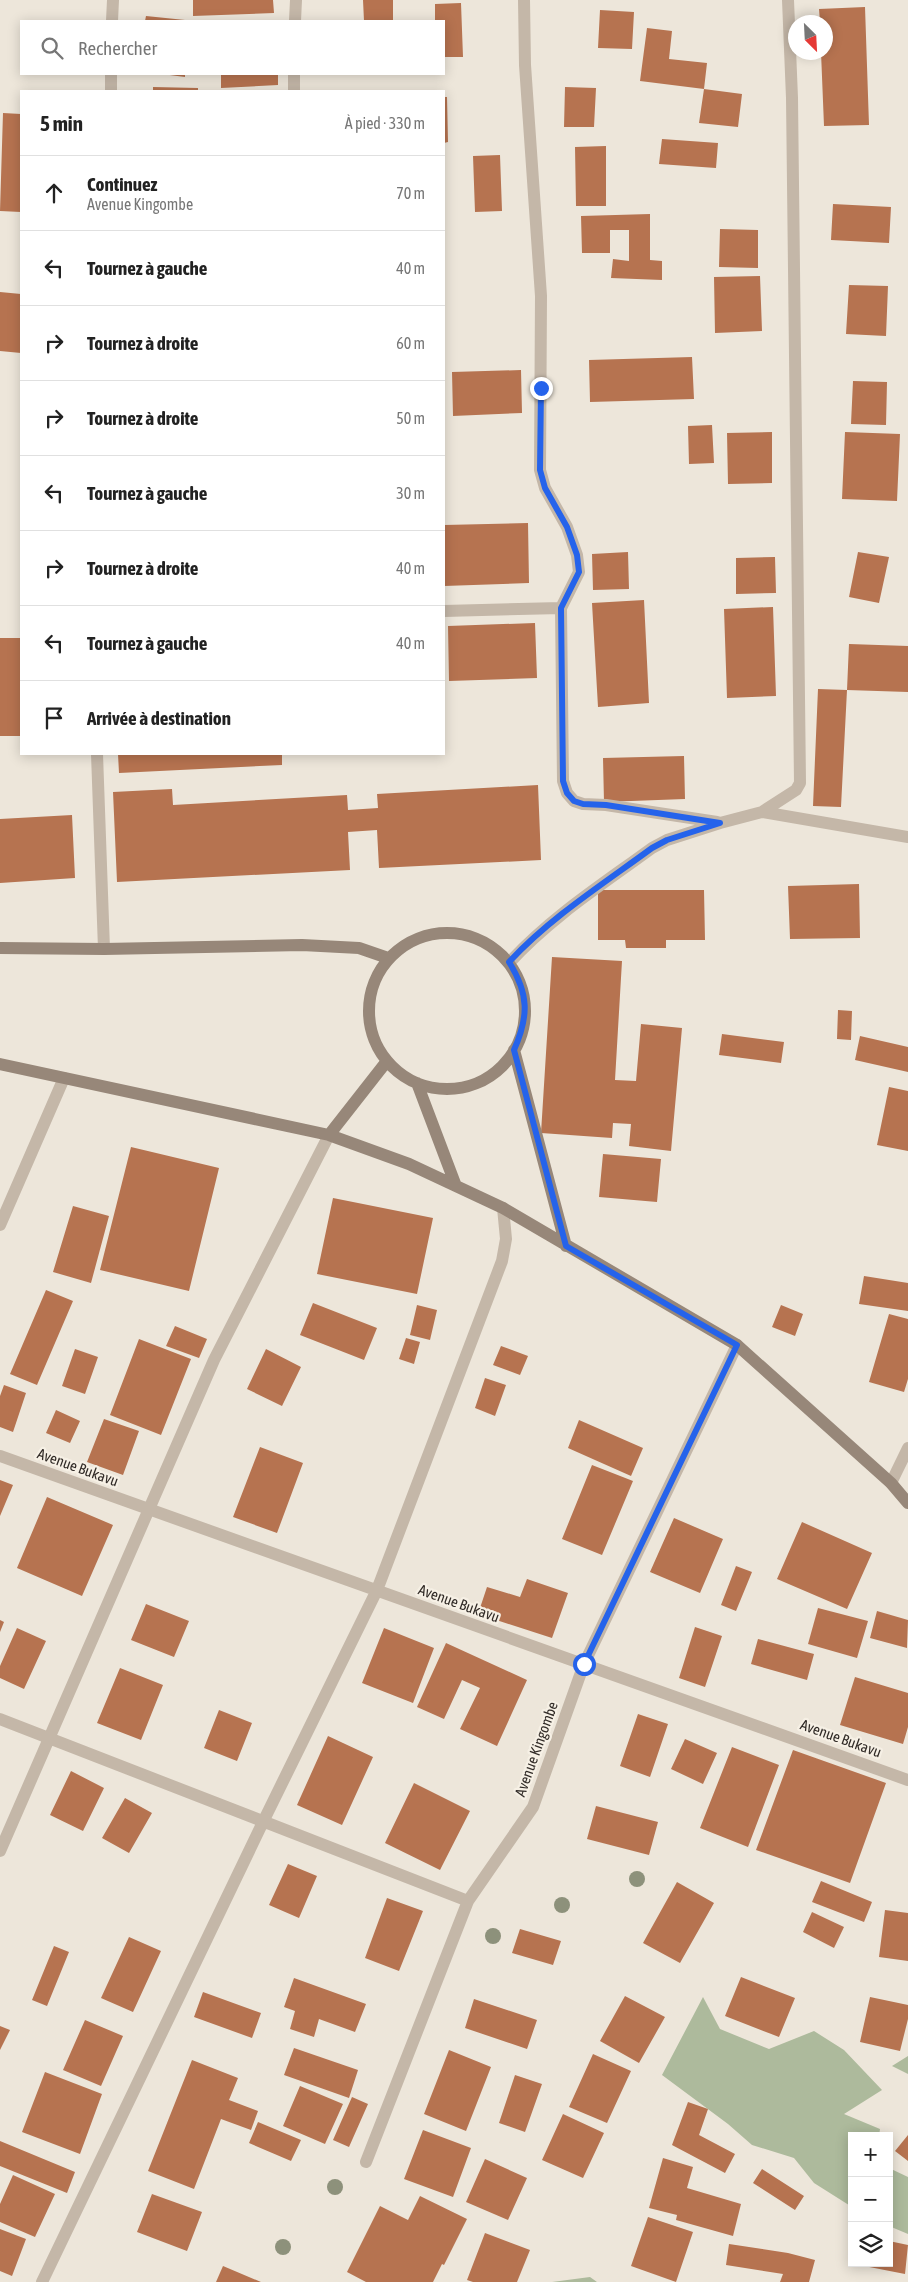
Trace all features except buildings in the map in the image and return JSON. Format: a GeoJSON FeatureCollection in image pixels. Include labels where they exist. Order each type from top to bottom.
{"type":"FeatureCollection","features":[{"type":"Feature","properties":{"kind":"street"},"geometry":{"type":"LineString","coordinates":[[112,20],[113,0]]}},
{"type":"Feature","properties":{"kind":"street"},"geometry":{"type":"LineString","coordinates":[[295,20],[296,0]]}},
{"type":"Feature","properties":{"kind":"street"},"geometry":{"type":"LineString","coordinates":[[524,0],[525,65],[541,296],[540,470],[545,488],[567,527],[577,555],[579,572],[561,608],[563,781],[567,793],[574,801],[583,804],[606,805],[720,823]]}},
{"type":"Feature","properties":{"kind":"street"},"geometry":{"type":"LineString","coordinates":[[509,962],[563,912],[652,848],[667,840],[762,812],[796,790],[801,779],[792,98],[788,0]]}},
{"type":"Feature","properties":{"kind":"street"},"geometry":{"type":"LineString","coordinates":[[110,90],[111,75]]}},
{"type":"Feature","properties":{"kind":"street"},"geometry":{"type":"LineString","coordinates":[[294,75],[294,90]]}},
{"type":"Feature","properties":{"kind":"street"},"geometry":{"type":"LineString","coordinates":[[445,611],[561,608]]}},
{"type":"Feature","properties":{"kind":"street"},"geometry":{"type":"LineString","coordinates":[[97,755],[104,949]]}},
{"type":"Feature","properties":{"kind":"street"},"geometry":{"type":"LineString","coordinates":[[762,812],[908,837]]}},
{"type":"Feature","properties":{"kind":"street"},"geometry":{"type":"LineString","coordinates":[[448,932],[462,934],[482,941],[500,952],[509,962],[519,978],[524,996],[526,1015],[522,1033],[514,1050],[503,1065],[488,1077],[472,1085],[444,1088],[417,1083],[400,1074],[376,1046],[370,1028],[368,1010],[370,991],[388,958],[403,946],[433,934],[448,932]]}},
{"type":"Feature","properties":{"kind":"street"},"geometry":{"type":"LineString","coordinates":[[0,948],[104,949],[332,946],[359,948],[388,958]]}},
{"type":"Feature","properties":{"kind":"street"},"geometry":{"type":"LineString","coordinates":[[514,1050],[566,1246]]}},
{"type":"Feature","properties":{"kind":"street"},"geometry":{"type":"LineString","coordinates":[[0,1852],[214,1360],[329,1136],[387,1061]]}},
{"type":"Feature","properties":{"kind":"street"},"geometry":{"type":"LineString","coordinates":[[0,1064],[329,1136],[409,1164],[503,1208],[737,1345],[891,1483],[908,1503]]}},
{"type":"Feature","properties":{"kind":"street"},"geometry":{"type":"LineString","coordinates":[[0,1225],[64,1078]]}},
{"type":"Feature","properties":{"kind":"street"},"geometry":{"type":"LineString","coordinates":[[417,1083],[456,1186]]}},
{"type":"Feature","properties":{"kind":"street"},"geometry":{"type":"LineString","coordinates":[[42,2282],[376,1590],[502,1260],[506,1239],[503,1208]]}},
{"type":"Feature","properties":{"kind":"street","name":"Avenue Kingombe"},"geometry":{"type":"LineString","coordinates":[[366,2162],[468,1901],[533,1808],[584,1664],[737,1345]]}},
{"type":"Feature","properties":{"kind":"street"},"geometry":{"type":"LineString","coordinates":[[891,1483],[908,1448]]}},
{"type":"Feature","properties":{"kind":"street","name":"Avenue Bukavu"},"geometry":{"type":"LineString","coordinates":[[0,1456],[908,1780]]}},
{"type":"Feature","properties":{"kind":"street"},"geometry":{"type":"LineString","coordinates":[[0,1719],[468,1901]]}},
{"type":"Feature","properties":{"kind":"green space"},"geometry":{"type":"Polygon","coordinates":[[[703,1997],[720,2029],[769,2049],[814,2031],[844,2050],[882,2090],[844,2114],[880,2129],[880,2132],[848,2132],[848,2204],[814,2183],[794,2158],[752,2145],[728,2124],[662,2075],[703,1997]]]}},
{"type":"Feature","properties":{"kind":"green space"},"geometry":{"type":"Polygon","coordinates":[[[908,2056],[908,2074],[892,2066],[908,2056]]]}},
{"type":"Feature","properties":{"kind":"green space"},"geometry":{"type":"Polygon","coordinates":[[[893,2170],[908,2177],[908,2234],[893,2228],[893,2170]]]}},
{"type":"Feature","properties":{"kind":"green space"},"geometry":{"type":"Polygon","coordinates":[[[590,2277],[597,2282],[552,2282],[590,2277]]]}},
{"type":"Feature","properties":{"kind":"route"},"geometry":{"type":"LineString","coordinates":[[541,388],[540,470],[545,488],[567,527],[577,555],[579,572],[561,608],[563,781],[567,793],[574,801],[583,804],[606,805],[720,823],[667,840],[652,848],[563,912],[509,962],[519,978],[524,996],[526,1015],[522,1033],[514,1050],[566,1246],[737,1345],[584,1664]]}}]}
